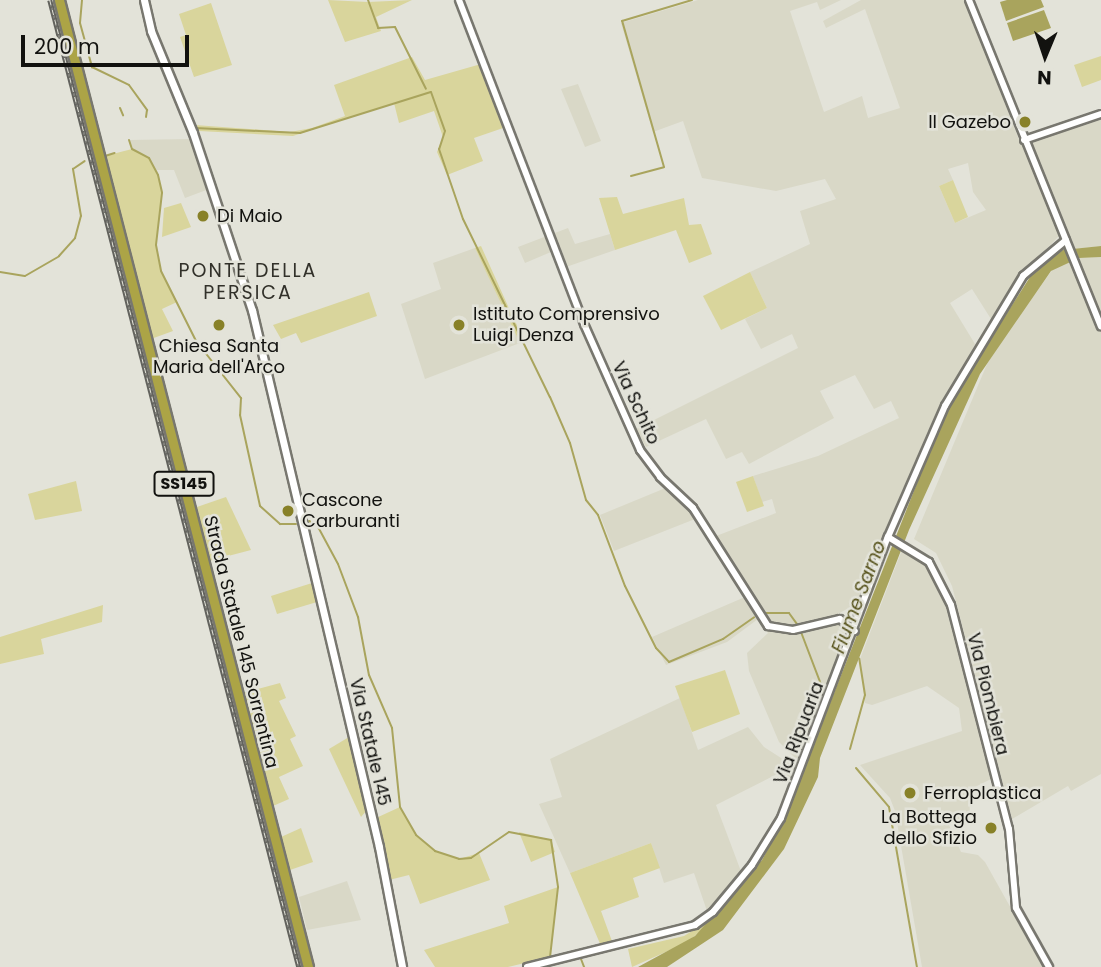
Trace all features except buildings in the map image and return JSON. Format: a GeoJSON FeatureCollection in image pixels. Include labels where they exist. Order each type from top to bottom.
{"type":"FeatureCollection","features":[{"type":"Feature","properties":{"kind":"highway","name":"Strada Statale 145 Sorrentina"},"geometry":{"type":"LineString","coordinates":[[59,0],[308,967]]}},
{"type":"Feature","properties":{"kind":"main road","name":"Via Statale 145"},"geometry":{"type":"LineString","coordinates":[[144,0],[151,31],[193,133],[252,310],[382,858],[402,967]]}},
{"type":"Feature","properties":{"kind":"street","name":"Via Schito"},"geometry":{"type":"LineString","coordinates":[[459,0],[584,324],[640,450],[660,477],[693,508],[768,626],[793,630],[843,620],[855,631]]}},
{"type":"Feature","properties":{"kind":"street"},"geometry":{"type":"LineString","coordinates":[[969,0],[1101,327]]}},
{"type":"Feature","properties":{"kind":"street"},"geometry":{"type":"LineString","coordinates":[[1024,140],[1101,114]]}},
{"type":"Feature","properties":{"kind":"street","name":"Via Ripuaria"},"geometry":{"type":"LineString","coordinates":[[527,967],[668,934],[713,912],[773,834],[855,631],[888,537],[965,369],[1023,276],[1066,240]]}},
{"type":"Feature","properties":{"kind":"street","name":"Via Piombiera"},"geometry":{"type":"LineString","coordinates":[[888,537],[920,553],[942,583],[951,605],[1009,829],[1016,908],[1049,967]]}},
{"type":"Feature","properties":{"kind":"shaded area"},"geometry":{"type":"Polygon","coordinates":[[[328,0],[412,0],[376,17],[381,31],[345,42],[328,0]]]}},
{"type":"Feature","properties":{"kind":"shaded area"},"geometry":{"type":"Polygon","coordinates":[[[698,0],[841,0],[820,10],[817,2],[790,11],[824,112],[862,96],[868,118],[900,108],[865,9],[826,28],[823,21],[861,0],[965,0],[1021,145],[1101,118],[1101,246],[1074,249],[1067,235],[1058,237],[1012,285],[991,319],[972,289],[950,303],[975,344],[884,533],[863,600],[836,615],[836,623],[844,623],[852,631],[797,760],[779,742],[749,671],[747,653],[768,633],[758,619],[727,642],[666,665],[652,637],[745,597],[711,538],[776,513],[772,499],[762,502],[753,476],[818,456],[899,418],[891,401],[874,409],[855,375],[820,391],[834,418],[749,464],[742,452],[726,459],[706,419],[646,447],[636,429],[798,348],[792,334],[761,349],[745,319],[767,308],[750,272],[810,244],[800,211],[836,199],[825,179],[776,191],[702,178],[683,121],[653,132],[621,23],[698,0]],[[968,163],[948,169],[953,180],[939,186],[955,223],[986,210],[973,192],[968,163]]]}},
{"type":"Feature","properties":{"kind":"shaded area"},"geometry":{"type":"Polygon","coordinates":[[[1041,0],[1044,7],[1006,21],[1000,2],[1041,0]]]}},
{"type":"Feature","properties":{"kind":"shaded area"},"geometry":{"type":"Polygon","coordinates":[[[211,3],[232,65],[194,77],[180,37],[186,35],[179,14],[211,3]]]}},
{"type":"Feature","properties":{"kind":"shaded area"},"geometry":{"type":"Polygon","coordinates":[[[1044,10],[1051,28],[1013,41],[1007,23],[1044,10]]]}},
{"type":"Feature","properties":{"kind":"shaded area"},"geometry":{"type":"Polygon","coordinates":[[[1101,56],[1101,80],[1082,87],[1074,65],[1101,56]]]}},
{"type":"Feature","properties":{"kind":"shaded area"},"geometry":{"type":"Polygon","coordinates":[[[412,57],[425,80],[481,64],[506,127],[474,138],[483,161],[447,175],[437,152],[443,137],[434,111],[399,123],[394,103],[293,136],[199,131],[195,125],[290,132],[312,128],[345,116],[334,85],[412,57]]]}},
{"type":"Feature","properties":{"kind":"shaded area"},"geometry":{"type":"Polygon","coordinates":[[[578,84],[601,141],[585,147],[561,89],[578,84]]]}},
{"type":"Feature","properties":{"kind":"shaded area"},"geometry":{"type":"Polygon","coordinates":[[[190,139],[209,189],[185,198],[174,170],[155,170],[149,158],[132,149],[129,140],[190,139]]]}},
{"type":"Feature","properties":{"kind":"shaded area"},"geometry":{"type":"Polygon","coordinates":[[[132,149],[149,158],[158,175],[162,193],[156,245],[161,271],[177,302],[162,309],[173,331],[151,339],[105,156],[132,149]]]}},
{"type":"Feature","properties":{"kind":"shaded area"},"geometry":{"type":"Polygon","coordinates":[[[953,180],[968,217],[955,223],[939,186],[953,180]]]}},
{"type":"Feature","properties":{"kind":"shaded area"},"geometry":{"type":"Polygon","coordinates":[[[617,197],[623,214],[684,198],[689,225],[701,224],[712,254],[689,263],[676,230],[615,250],[599,198],[617,197]]]}},
{"type":"Feature","properties":{"kind":"shaded area"},"geometry":{"type":"Polygon","coordinates":[[[181,203],[191,227],[162,237],[164,208],[181,203]]]}},
{"type":"Feature","properties":{"kind":"shaded area"},"geometry":{"type":"Polygon","coordinates":[[[568,228],[575,244],[610,234],[615,250],[566,267],[558,249],[525,263],[518,247],[568,228]]]}},
{"type":"Feature","properties":{"kind":"shaded area"},"geometry":{"type":"Polygon","coordinates":[[[481,246],[525,341],[520,343],[475,248],[481,246]]]}},
{"type":"Feature","properties":{"kind":"shaded area","name":"Fiume Sarno"},"geometry":{"type":"Polygon","coordinates":[[[1101,246],[1101,257],[1079,258],[1051,271],[980,374],[909,530],[820,758],[818,777],[784,849],[723,930],[667,967],[638,967],[695,936],[762,860],[785,817],[940,425],[963,382],[1037,266],[1063,250],[1101,246]]]}},
{"type":"Feature","properties":{"kind":"shaded area","name":"Istituto Comprensivo Luigi Denza"},"geometry":{"type":"Polygon","coordinates":[[[475,248],[520,343],[425,379],[401,304],[441,289],[433,263],[475,248]]]}},
{"type":"Feature","properties":{"kind":"shaded area"},"geometry":{"type":"Polygon","coordinates":[[[1101,257],[1101,774],[1071,791],[1068,786],[1012,819],[952,586],[936,553],[914,539],[987,364],[1010,328],[1053,269],[1079,258],[1101,257]]]}},
{"type":"Feature","properties":{"kind":"shaded area"},"geometry":{"type":"Polygon","coordinates":[[[750,272],[767,308],[721,330],[703,296],[750,272]]]}},
{"type":"Feature","properties":{"kind":"shaded area"},"geometry":{"type":"Polygon","coordinates":[[[369,292],[377,316],[301,343],[296,333],[281,339],[273,325],[369,292]]]}},
{"type":"Feature","properties":{"kind":"shaded area"},"geometry":{"type":"Polygon","coordinates":[[[753,476],[764,506],[747,512],[736,482],[753,476]]]}},
{"type":"Feature","properties":{"kind":"shaded area"},"geometry":{"type":"Polygon","coordinates":[[[76,481],[82,511],[35,520],[28,494],[76,481]]]}},
{"type":"Feature","properties":{"kind":"shaded area"},"geometry":{"type":"Polygon","coordinates":[[[668,487],[695,519],[614,551],[600,515],[668,487]]]}},
{"type":"Feature","properties":{"kind":"shaded area"},"geometry":{"type":"Polygon","coordinates":[[[226,497],[251,550],[209,561],[194,508],[226,497]]]}},
{"type":"Feature","properties":{"kind":"shaded area"},"geometry":{"type":"Polygon","coordinates":[[[902,550],[928,567],[941,587],[991,779],[969,790],[970,816],[949,825],[961,852],[978,855],[985,862],[1044,967],[922,967],[895,811],[890,798],[860,765],[962,731],[959,708],[927,686],[872,705],[865,703],[860,659],[902,550]]]}},
{"type":"Feature","properties":{"kind":"shaded area"},"geometry":{"type":"Polygon","coordinates":[[[312,583],[317,602],[277,614],[271,596],[312,583]]]}},
{"type":"Feature","properties":{"kind":"shaded area"},"geometry":{"type":"Polygon","coordinates":[[[103,605],[102,622],[41,639],[44,654],[0,664],[0,637],[103,605]]]}},
{"type":"Feature","properties":{"kind":"shaded area"},"geometry":{"type":"Polygon","coordinates":[[[725,670],[740,714],[692,732],[675,686],[725,670]]]}},
{"type":"Feature","properties":{"kind":"shaded area"},"geometry":{"type":"Polygon","coordinates":[[[280,683],[286,698],[279,701],[296,736],[290,739],[303,766],[279,777],[289,799],[273,806],[243,693],[280,683]]]}},
{"type":"Feature","properties":{"kind":"shaded area"},"geometry":{"type":"Polygon","coordinates":[[[680,698],[698,750],[748,727],[764,747],[795,767],[791,778],[781,772],[716,805],[742,874],[707,911],[694,873],[664,883],[651,843],[570,873],[539,804],[562,797],[550,759],[680,698]]]}},
{"type":"Feature","properties":{"kind":"shaded area"},"geometry":{"type":"Polygon","coordinates":[[[349,737],[367,810],[361,817],[329,749],[349,737]]]}},
{"type":"Feature","properties":{"kind":"shaded area"},"geometry":{"type":"Polygon","coordinates":[[[400,807],[416,835],[435,851],[459,859],[479,853],[490,880],[420,904],[409,875],[389,880],[376,818],[400,807]]]}},
{"type":"Feature","properties":{"kind":"shaded area"},"geometry":{"type":"Polygon","coordinates":[[[301,828],[313,862],[290,870],[281,837],[301,828]]]}},
{"type":"Feature","properties":{"kind":"shaded area"},"geometry":{"type":"Polygon","coordinates":[[[519,832],[551,840],[555,852],[531,862],[519,832]]]}},
{"type":"Feature","properties":{"kind":"shaded area"},"geometry":{"type":"Polygon","coordinates":[[[651,843],[660,868],[633,878],[639,897],[601,911],[613,944],[601,946],[570,873],[651,843]]]}},
{"type":"Feature","properties":{"kind":"shaded area"},"geometry":{"type":"Polygon","coordinates":[[[347,881],[361,920],[307,930],[299,897],[347,881]]]}},
{"type":"Feature","properties":{"kind":"shaded area"},"geometry":{"type":"Polygon","coordinates":[[[558,887],[550,957],[508,967],[435,967],[424,950],[509,923],[504,906],[558,887]]]}},
{"type":"Feature","properties":{"kind":"shaded area"},"geometry":{"type":"Polygon","coordinates":[[[716,916],[688,942],[632,967],[628,949],[684,936],[716,916]]]}},
{"type":"Feature","properties":{"kind":"waterway"},"geometry":{"type":"LineString","coordinates":[[82,0],[80,23],[92,67],[129,85],[147,110],[146,117]]}},
{"type":"Feature","properties":{"kind":"waterway"},"geometry":{"type":"LineString","coordinates":[[368,0],[378,28],[395,27],[426,89]]}},
{"type":"Feature","properties":{"kind":"waterway"},"geometry":{"type":"LineString","coordinates":[[631,176],[664,167],[622,21],[692,0]]}},
{"type":"Feature","properties":{"kind":"waterway"},"geometry":{"type":"LineString","coordinates":[[195,128],[300,133],[431,92],[445,131],[439,149],[463,219],[550,397],[570,443],[586,500],[598,515],[625,586],[656,648],[669,662],[723,639],[754,617]]}},
{"type":"Feature","properties":{"kind":"waterway"},"geometry":{"type":"LineString","coordinates":[[120,108],[123,115]]}},
{"type":"Feature","properties":{"kind":"waterway"},"geometry":{"type":"LineString","coordinates":[[129,140],[132,149],[149,158],[158,175],[162,193],[156,245],[161,271],[196,341],[241,398],[240,415],[260,506],[280,524],[296,524]]}},
{"type":"Feature","properties":{"kind":"waterway"},"geometry":{"type":"LineString","coordinates":[[105,156],[115,153]]}},
{"type":"Feature","properties":{"kind":"waterway"},"geometry":{"type":"LineString","coordinates":[[0,272],[25,276],[59,256],[75,238],[81,216],[73,169],[85,161]]}},
{"type":"Feature","properties":{"kind":"waterway"},"geometry":{"type":"LineString","coordinates":[[309,521],[317,525],[338,564],[358,617],[369,675],[392,728],[400,807],[416,835],[435,851],[459,859],[471,858],[509,832],[551,840],[558,887],[550,957]]}},
{"type":"Feature","properties":{"kind":"waterway"},"geometry":{"type":"LineString","coordinates":[[764,613],[789,613],[797,624]]}},
{"type":"Feature","properties":{"kind":"waterway"},"geometry":{"type":"LineString","coordinates":[[801,632],[825,695]]}},
{"type":"Feature","properties":{"kind":"waterway"},"geometry":{"type":"LineString","coordinates":[[850,749],[865,695],[859,658]]}},
{"type":"Feature","properties":{"kind":"waterway"},"geometry":{"type":"LineString","coordinates":[[856,768],[889,807],[917,967]]}},
{"type":"Feature","properties":{"kind":"waterway"},"geometry":{"type":"LineString","coordinates":[[581,959],[584,967]]}},
{"type":"Feature","properties":{"kind":"railway"},"geometry":{"type":"LineString","coordinates":[[50,0],[299,967]]}},
{"type":"Feature","properties":{"kind":"place","name":"Il Gazebo"},"geometry":{"type":"Point","coordinates":[1025,122]}},
{"type":"Feature","properties":{"kind":"place","name":"Di Maio"},"geometry":{"type":"Point","coordinates":[203,216]}},
{"type":"Feature","properties":{"kind":"place","name":"Chiesa Santa Maria dell'Arco"},"geometry":{"type":"Point","coordinates":[219,325]}},
{"type":"Feature","properties":{"kind":"place","name":"Istituto Comprensivo Luigi Denza"},"geometry":{"type":"Point","coordinates":[459,325]}},
{"type":"Feature","properties":{"kind":"place","name":"Cascone Carburanti"},"geometry":{"type":"Point","coordinates":[288,511]}},
{"type":"Feature","properties":{"kind":"place","name":"Ferroplastica"},"geometry":{"type":"Point","coordinates":[910,793]}},
{"type":"Feature","properties":{"kind":"place","name":"La Bottega dello Sfizio"},"geometry":{"type":"Point","coordinates":[991,828]}},
{"type":"Feature","properties":{"kind":"district","name":"PONTE DELLA PERSICA"},"geometry":{"type":"Point","coordinates":[248,282]}}]}
